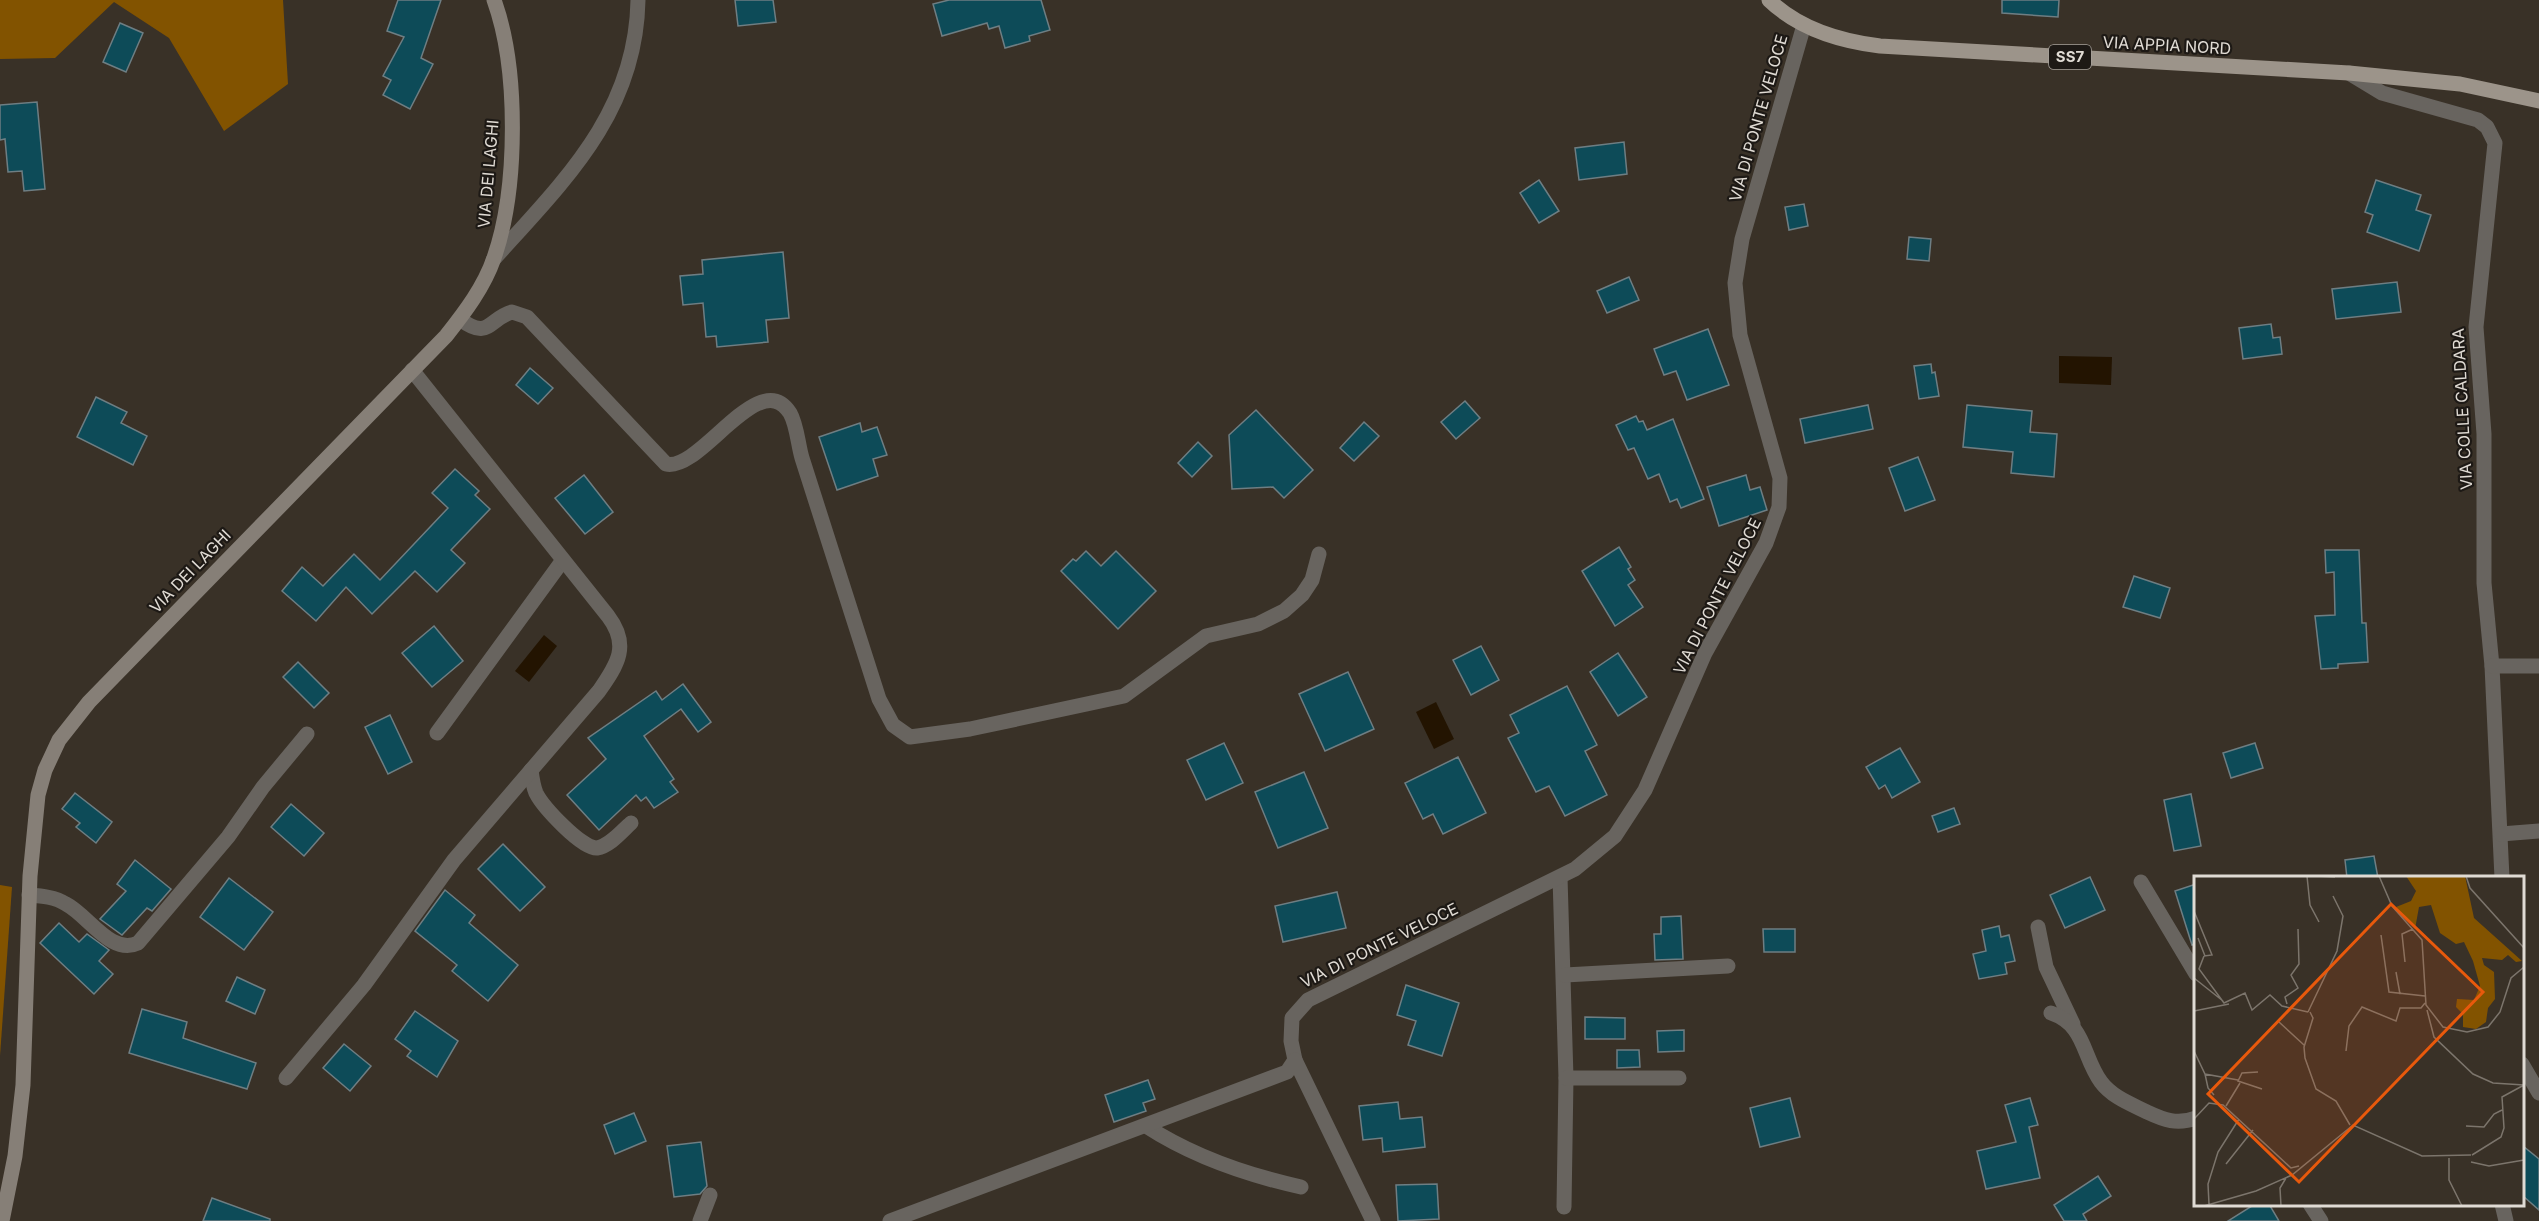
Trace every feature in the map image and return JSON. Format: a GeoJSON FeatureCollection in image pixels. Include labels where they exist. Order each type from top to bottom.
{"type":"FeatureCollection","features":[{"type":"Feature","properties":{"kind":"main road","name":"VIA DEI LAGHI"},"geometry":{"type":"LineString","coordinates":[[2,1221],[15,1156],[24,1076],[32,840],[41,782],[66,729],[125,664],[460,319],[494,260],[506,207],[511,95],[506,46],[494,0]]}},
{"type":"Feature","properties":{"kind":"main road","name":"SS7"},"geometry":{"type":"LineString","coordinates":[[1769,0],[1800,23]]}},
{"type":"Feature","properties":{"kind":"main road","name":"VIA APPIA NORD"},"geometry":{"type":"LineString","coordinates":[[1800,23],[1846,40],[1893,48],[2349,73],[2460,84],[2539,101]]}},
{"type":"Feature","properties":{"kind":"street"},"geometry":{"type":"LineString","coordinates":[[494,260],[571,172],[610,114],[632,57],[638,0]]}},
{"type":"Feature","properties":{"kind":"street","name":"VIA DI PONTE VELOCE"},"geometry":{"type":"LineString","coordinates":[[1291,1066],[1292,1018],[1308,1000],[1560,877],[1583,864],[1604,847],[1631,815],[1645,790],[1705,653],[1766,543],[1776,519],[1781,496],[1780,478],[1740,335],[1735,283],[1742,238],[1800,23]]}},
{"type":"Feature","properties":{"kind":"street","name":"VIA COLLE CALDARA"},"geometry":{"type":"LineString","coordinates":[[2349,73],[2382,93],[2478,120],[2487,127],[2495,143],[2476,327],[2484,434],[2484,583],[2493,666],[2502,876]]}},
{"type":"Feature","properties":{"kind":"street"},"geometry":{"type":"LineString","coordinates":[[460,319],[481,329],[489,327],[512,312],[526,317],[666,464],[672,465],[686,460],[753,405],[769,401],[783,406],[792,418],[802,458],[879,699],[893,725],[910,737],[970,729],[1124,696],[1206,636],[1258,624],[1284,611],[1302,595],[1312,580],[1319,554]]}},
{"type":"Feature","properties":{"kind":"street"},"geometry":{"type":"LineString","coordinates":[[286,1078],[364,985],[448,868],[599,691],[617,661],[621,647],[619,633],[613,622],[412,370]]}},
{"type":"Feature","properties":{"kind":"street"},"geometry":{"type":"LineString","coordinates":[[437,733],[563,560]]}},
{"type":"Feature","properties":{"kind":"street"},"geometry":{"type":"LineString","coordinates":[[2493,666],[2539,666]]}},
{"type":"Feature","properties":{"kind":"street"},"geometry":{"type":"LineString","coordinates":[[29,895],[64,902],[117,945],[131,946],[138,943],[228,837],[263,787],[307,734]]}},
{"type":"Feature","properties":{"kind":"street"},"geometry":{"type":"LineString","coordinates":[[531,770],[534,786],[540,799],[588,847],[595,848],[607,844],[631,823]]}},
{"type":"Feature","properties":{"kind":"street"},"geometry":{"type":"LineString","coordinates":[[2501,834],[2539,831]]}},
{"type":"Feature","properties":{"kind":"street"},"geometry":{"type":"LineString","coordinates":[[1560,877],[1566,1078],[1564,1207]]}},
{"type":"Feature","properties":{"kind":"street"},"geometry":{"type":"LineString","coordinates":[[2141,882],[2194,971]]}},
{"type":"Feature","properties":{"kind":"street"},"geometry":{"type":"LineString","coordinates":[[2038,927],[2046,967],[2098,1077],[2116,1096],[2164,1120],[2181,1122],[2194,1119]]}},
{"type":"Feature","properties":{"kind":"street"},"geometry":{"type":"LineString","coordinates":[[1564,975],[1728,966]]}},
{"type":"Feature","properties":{"kind":"street"},"geometry":{"type":"LineString","coordinates":[[2051,1013],[2064,1018],[2075,1027]]}},
{"type":"Feature","properties":{"kind":"street"},"geometry":{"type":"LineString","coordinates":[[890,1221],[1146,1126],[1291,1066],[1303,1079],[1373,1221]]}},
{"type":"Feature","properties":{"kind":"street"},"geometry":{"type":"LineString","coordinates":[[2524,1066],[2539,1093]]}},
{"type":"Feature","properties":{"kind":"street"},"geometry":{"type":"LineString","coordinates":[[1566,1078],[1679,1078]]}},
{"type":"Feature","properties":{"kind":"street"},"geometry":{"type":"LineString","coordinates":[[1146,1126],[1170,1141],[1236,1169],[1302,1187]]}},
{"type":"Feature","properties":{"kind":"street"},"geometry":{"type":"LineString","coordinates":[[700,1221],[703,1207],[710,1195]]}},
{"type":"Feature","properties":{"kind":"street"},"geometry":{"type":"LineString","coordinates":[[2311,1206],[2321,1221]]}},
{"type":"Feature","properties":{"kind":"street"},"geometry":{"type":"LineString","coordinates":[[2502,1206],[2506,1221]]}},
{"type":"Feature","properties":{"kind":"shaded area"},"geometry":{"type":"Polygon","coordinates":[[[0,0],[283,0],[288,84],[224,131],[169,38],[114,2],[55,58],[0,59],[0,0]]]}},
{"type":"Feature","properties":{"kind":"shaded area"},"geometry":{"type":"Polygon","coordinates":[[[2059,356],[2112,357],[2111,385],[2059,383],[2059,356]]]}},
{"type":"Feature","properties":{"kind":"shaded area"},"geometry":{"type":"Polygon","coordinates":[[[544,635],[557,646],[529,682],[515,671],[544,635]]]}},
{"type":"Feature","properties":{"kind":"shaded area"},"geometry":{"type":"Polygon","coordinates":[[[1436,702],[1454,739],[1434,749],[1416,712],[1436,702]]]}},
{"type":"Feature","properties":{"kind":"shaded area"},"geometry":{"type":"Polygon","coordinates":[[[0,885],[12,887],[0,1056],[0,885]]]}},
{"type":"Feature","properties":{"kind":"building"},"geometry":{"type":"Polygon","coordinates":[[[398,0],[441,0],[421,58],[433,64],[410,109],[383,95],[391,80],[383,76],[404,37],[387,31],[398,0]]]}},
{"type":"Feature","properties":{"kind":"building"},"geometry":{"type":"Polygon","coordinates":[[[735,0],[773,0],[776,22],[738,26],[735,0]]]}},
{"type":"Feature","properties":{"kind":"building"},"geometry":{"type":"Polygon","coordinates":[[[949,0],[1041,0],[1050,30],[1029,36],[1030,41],[1005,48],[999,26],[989,29],[987,23],[942,36],[933,4],[949,0]]]}},
{"type":"Feature","properties":{"kind":"building"},"geometry":{"type":"Polygon","coordinates":[[[2002,0],[2059,0],[2058,17],[2002,13],[2002,0]]]}},
{"type":"Feature","properties":{"kind":"building"},"geometry":{"type":"Polygon","coordinates":[[[120,23],[143,33],[126,72],[103,62],[120,23]]]}},
{"type":"Feature","properties":{"kind":"building"},"geometry":{"type":"Polygon","coordinates":[[[37,102],[45,189],[24,191],[22,171],[8,172],[5,139],[0,140],[0,105],[37,102]]]}},
{"type":"Feature","properties":{"kind":"building"},"geometry":{"type":"Polygon","coordinates":[[[1624,142],[1627,174],[1579,180],[1575,148],[1624,142]]]}},
{"type":"Feature","properties":{"kind":"building"},"geometry":{"type":"Polygon","coordinates":[[[1539,180],[1559,211],[1539,223],[1520,193],[1539,180]]]}},
{"type":"Feature","properties":{"kind":"building"},"geometry":{"type":"Polygon","coordinates":[[[2376,180],[2421,195],[2416,210],[2431,215],[2419,251],[2367,232],[2373,215],[2365,212],[2376,180]]]}},
{"type":"Feature","properties":{"kind":"building"},"geometry":{"type":"Polygon","coordinates":[[[1804,204],[1808,226],[1789,230],[1785,207],[1804,204]]]}},
{"type":"Feature","properties":{"kind":"building"},"geometry":{"type":"Polygon","coordinates":[[[1909,237],[1931,239],[1929,261],[1907,259],[1909,237]]]}},
{"type":"Feature","properties":{"kind":"building"},"geometry":{"type":"Polygon","coordinates":[[[783,252],[789,318],[766,320],[768,342],[717,347],[716,336],[706,337],[703,303],[683,305],[680,276],[703,274],[702,260],[783,252]]]}},
{"type":"Feature","properties":{"kind":"building"},"geometry":{"type":"Polygon","coordinates":[[[1629,277],[1639,300],[1607,313],[1597,291],[1629,277]]]}},
{"type":"Feature","properties":{"kind":"building"},"geometry":{"type":"Polygon","coordinates":[[[2397,282],[2401,312],[2336,319],[2332,289],[2397,282]]]}},
{"type":"Feature","properties":{"kind":"building"},"geometry":{"type":"Polygon","coordinates":[[[2271,324],[2273,338],[2280,337],[2282,354],[2243,359],[2239,328],[2271,324]]]}},
{"type":"Feature","properties":{"kind":"building"},"geometry":{"type":"Polygon","coordinates":[[[1708,329],[1729,385],[1687,400],[1676,371],[1664,375],[1654,349],[1708,329]]]}},
{"type":"Feature","properties":{"kind":"building"},"geometry":{"type":"Polygon","coordinates":[[[1931,364],[1932,373],[1935,372],[1939,396],[1919,399],[1914,366],[1931,364]]]}},
{"type":"Feature","properties":{"kind":"building"},"geometry":{"type":"Polygon","coordinates":[[[530,368],[553,388],[538,404],[516,385],[530,368]]]}},
{"type":"Feature","properties":{"kind":"building"},"geometry":{"type":"Polygon","coordinates":[[[96,397],[127,412],[121,423],[147,436],[133,465],[77,437],[96,397]]]}},
{"type":"Feature","properties":{"kind":"building"},"geometry":{"type":"Polygon","coordinates":[[[1465,401],[1480,418],[1456,439],[1441,422],[1465,401]]]}},
{"type":"Feature","properties":{"kind":"building"},"geometry":{"type":"Polygon","coordinates":[[[1868,405],[1873,429],[1805,443],[1800,419],[1868,405]]]}},
{"type":"Feature","properties":{"kind":"building"},"geometry":{"type":"Polygon","coordinates":[[[1967,405],[2032,411],[2030,432],[2057,434],[2054,477],[2011,473],[2013,452],[1963,447],[1967,405]]]}},
{"type":"Feature","properties":{"kind":"building"},"geometry":{"type":"Polygon","coordinates":[[[1256,410],[1313,470],[1284,498],[1273,487],[1232,489],[1229,435],[1256,410]]]}},
{"type":"Feature","properties":{"kind":"building"},"geometry":{"type":"Polygon","coordinates":[[[1636,416],[1639,422],[1643,421],[1647,430],[1673,419],[1704,499],[1681,508],[1677,499],[1670,502],[1659,474],[1648,479],[1634,448],[1628,450],[1616,425],[1636,416]]]}},
{"type":"Feature","properties":{"kind":"building"},"geometry":{"type":"Polygon","coordinates":[[[1364,422],[1379,436],[1354,461],[1340,448],[1364,422]]]}},
{"type":"Feature","properties":{"kind":"building"},"geometry":{"type":"Polygon","coordinates":[[[860,423],[862,432],[877,427],[887,455],[873,459],[878,476],[837,490],[819,437],[860,423]]]}},
{"type":"Feature","properties":{"kind":"building"},"geometry":{"type":"Polygon","coordinates":[[[1198,442],[1212,456],[1192,477],[1178,463],[1198,442]]]}},
{"type":"Feature","properties":{"kind":"building"},"geometry":{"type":"Polygon","coordinates":[[[1918,457],[1935,500],[1905,511],[1889,468],[1918,457]]]}},
{"type":"Feature","properties":{"kind":"building"},"geometry":{"type":"Polygon","coordinates":[[[455,469],[479,491],[475,495],[490,509],[451,550],[465,563],[437,592],[415,571],[372,614],[346,587],[316,621],[282,591],[302,567],[323,586],[354,554],[380,580],[448,508],[432,493],[455,469]]]}},
{"type":"Feature","properties":{"kind":"building"},"geometry":{"type":"Polygon","coordinates":[[[584,475],[613,512],[585,534],[555,498],[584,475]]]}},
{"type":"Feature","properties":{"kind":"building"},"geometry":{"type":"Polygon","coordinates":[[[1746,475],[1750,490],[1760,487],[1767,510],[1719,526],[1707,487],[1746,475]]]}},
{"type":"Feature","properties":{"kind":"building"},"geometry":{"type":"Polygon","coordinates":[[[1619,547],[1631,567],[1628,569],[1635,580],[1628,585],[1643,607],[1615,626],[1582,571],[1619,547]]]}},
{"type":"Feature","properties":{"kind":"building"},"geometry":{"type":"Polygon","coordinates":[[[2325,550],[2359,550],[2362,623],[2366,623],[2368,662],[2338,664],[2338,668],[2321,669],[2315,616],[2335,615],[2334,572],[2326,573],[2325,550]]]}},
{"type":"Feature","properties":{"kind":"building"},"geometry":{"type":"Polygon","coordinates":[[[1086,551],[1101,566],[1116,551],[1156,591],[1118,629],[1061,571],[1073,559],[1076,561],[1086,551]]]}},
{"type":"Feature","properties":{"kind":"building"},"geometry":{"type":"Polygon","coordinates":[[[2134,576],[2170,588],[2160,618],[2123,607],[2134,576]]]}},
{"type":"Feature","properties":{"kind":"building"},"geometry":{"type":"Polygon","coordinates":[[[434,626],[463,661],[432,687],[402,653],[434,626]]]}},
{"type":"Feature","properties":{"kind":"building"},"geometry":{"type":"Polygon","coordinates":[[[1481,646],[1499,680],[1471,695],[1453,660],[1481,646]]]}},
{"type":"Feature","properties":{"kind":"building"},"geometry":{"type":"Polygon","coordinates":[[[1618,653],[1647,697],[1618,716],[1590,672],[1618,653]]]}},
{"type":"Feature","properties":{"kind":"building"},"geometry":{"type":"Polygon","coordinates":[[[298,662],[329,693],[314,708],[283,677],[298,662]]]}},
{"type":"Feature","properties":{"kind":"building"},"geometry":{"type":"Polygon","coordinates":[[[1348,672],[1374,729],[1325,751],[1299,694],[1348,672]]]}},
{"type":"Feature","properties":{"kind":"building"},"geometry":{"type":"Polygon","coordinates":[[[683,684],[711,722],[698,732],[681,709],[644,736],[674,779],[670,782],[678,792],[654,808],[646,797],[641,801],[636,795],[599,830],[567,795],[606,759],[588,738],[656,691],[662,700],[683,684]]]}},
{"type":"Feature","properties":{"kind":"building"},"geometry":{"type":"Polygon","coordinates":[[[1567,686],[1597,745],[1585,751],[1607,795],[1565,816],[1549,786],[1536,792],[1508,738],[1519,733],[1510,715],[1567,686]]]}},
{"type":"Feature","properties":{"kind":"building"},"geometry":{"type":"Polygon","coordinates":[[[390,715],[412,762],[388,774],[365,727],[390,715]]]}},
{"type":"Feature","properties":{"kind":"building"},"geometry":{"type":"Polygon","coordinates":[[[1224,743],[1243,783],[1206,800],[1187,760],[1224,743]]]}},
{"type":"Feature","properties":{"kind":"building"},"geometry":{"type":"Polygon","coordinates":[[[2255,743],[2263,768],[2231,778],[2223,753],[2255,743]]]}},
{"type":"Feature","properties":{"kind":"building"},"geometry":{"type":"Polygon","coordinates":[[[1900,748],[1920,782],[1892,798],[1885,785],[1879,789],[1866,767],[1900,748]]]}},
{"type":"Feature","properties":{"kind":"building"},"geometry":{"type":"Polygon","coordinates":[[[1458,757],[1486,813],[1443,834],[1433,814],[1423,819],[1405,783],[1458,757]]]}},
{"type":"Feature","properties":{"kind":"building"},"geometry":{"type":"Polygon","coordinates":[[[1304,772],[1328,828],[1278,848],[1255,792],[1304,772]]]}},
{"type":"Feature","properties":{"kind":"building"},"geometry":{"type":"Polygon","coordinates":[[[75,793],[112,822],[96,843],[76,827],[80,823],[62,809],[75,793]]]}},
{"type":"Feature","properties":{"kind":"building"},"geometry":{"type":"Polygon","coordinates":[[[2191,794],[2201,846],[2174,851],[2164,800],[2191,794]]]}},
{"type":"Feature","properties":{"kind":"building"},"geometry":{"type":"Polygon","coordinates":[[[291,804],[324,833],[304,856],[271,827],[291,804]]]}},
{"type":"Feature","properties":{"kind":"building"},"geometry":{"type":"Polygon","coordinates":[[[1954,808],[1960,824],[1938,832],[1932,816],[1954,808]]]}},
{"type":"Feature","properties":{"kind":"building"},"geometry":{"type":"Polygon","coordinates":[[[503,844],[545,887],[520,911],[478,869],[503,844]]]}},
{"type":"Feature","properties":{"kind":"building"},"geometry":{"type":"Polygon","coordinates":[[[2374,856],[2378,876],[2347,876],[2345,860],[2374,856]]]}},
{"type":"Feature","properties":{"kind":"building"},"geometry":{"type":"Polygon","coordinates":[[[135,860],[171,889],[152,911],[147,908],[122,935],[100,919],[126,891],[117,884],[135,860]]]}},
{"type":"Feature","properties":{"kind":"building"},"geometry":{"type":"Polygon","coordinates":[[[2090,877],[2105,910],[2065,928],[2050,895],[2090,877]]]}},
{"type":"Feature","properties":{"kind":"building"},"geometry":{"type":"Polygon","coordinates":[[[229,878],[273,912],[244,950],[200,917],[229,878]]]}},
{"type":"Feature","properties":{"kind":"building"},"geometry":{"type":"Polygon","coordinates":[[[2194,885],[2194,944],[2192,945],[2175,891],[2194,885]]]}},
{"type":"Feature","properties":{"kind":"building"},"geometry":{"type":"Polygon","coordinates":[[[445,890],[475,915],[469,923],[518,965],[488,1001],[452,971],[457,965],[415,931],[445,890]]]}},
{"type":"Feature","properties":{"kind":"building"},"geometry":{"type":"Polygon","coordinates":[[[1337,892],[1346,928],[1283,942],[1275,906],[1337,892]]]}},
{"type":"Feature","properties":{"kind":"building"},"geometry":{"type":"Polygon","coordinates":[[[1681,916],[1683,959],[1655,960],[1654,934],[1661,934],[1661,917],[1681,916]]]}},
{"type":"Feature","properties":{"kind":"building"},"geometry":{"type":"Polygon","coordinates":[[[59,923],[79,942],[87,934],[109,950],[99,961],[113,974],[94,994],[40,943],[59,923]]]}},
{"type":"Feature","properties":{"kind":"building"},"geometry":{"type":"Polygon","coordinates":[[[1999,926],[2001,937],[2009,935],[2015,961],[2005,963],[2007,974],[1979,979],[1973,954],[1986,951],[1982,930],[1999,926]]]}},
{"type":"Feature","properties":{"kind":"building"},"geometry":{"type":"Polygon","coordinates":[[[1763,929],[1795,929],[1795,952],[1764,952],[1763,929]]]}},
{"type":"Feature","properties":{"kind":"building"},"geometry":{"type":"Polygon","coordinates":[[[237,977],[265,990],[255,1014],[226,1001],[237,977]]]}},
{"type":"Feature","properties":{"kind":"building"},"geometry":{"type":"Polygon","coordinates":[[[1406,985],[1459,1003],[1442,1056],[1408,1045],[1416,1021],[1397,1015],[1406,985]]]}},
{"type":"Feature","properties":{"kind":"building"},"geometry":{"type":"Polygon","coordinates":[[[142,1009],[187,1022],[183,1038],[256,1063],[247,1089],[129,1053],[142,1009]]]}},
{"type":"Feature","properties":{"kind":"building"},"geometry":{"type":"Polygon","coordinates":[[[415,1011],[458,1041],[437,1077],[407,1056],[411,1051],[395,1039],[415,1011]]]}},
{"type":"Feature","properties":{"kind":"building"},"geometry":{"type":"Polygon","coordinates":[[[1585,1017],[1625,1018],[1625,1039],[1585,1039],[1585,1017]]]}},
{"type":"Feature","properties":{"kind":"building"},"geometry":{"type":"Polygon","coordinates":[[[1684,1030],[1684,1051],[1658,1052],[1657,1031],[1684,1030]]]}},
{"type":"Feature","properties":{"kind":"building"},"geometry":{"type":"Polygon","coordinates":[[[344,1044],[371,1066],[350,1091],[323,1068],[344,1044]]]}},
{"type":"Feature","properties":{"kind":"building"},"geometry":{"type":"Polygon","coordinates":[[[1617,1050],[1639,1050],[1640,1067],[1617,1068],[1617,1050]]]}},
{"type":"Feature","properties":{"kind":"building"},"geometry":{"type":"Polygon","coordinates":[[[1148,1080],[1155,1099],[1143,1103],[1146,1111],[1114,1122],[1105,1095],[1148,1080]]]}},
{"type":"Feature","properties":{"kind":"building"},"geometry":{"type":"Polygon","coordinates":[[[1790,1098],[1800,1137],[1760,1147],[1750,1108],[1790,1098]]]}},
{"type":"Feature","properties":{"kind":"building"},"geometry":{"type":"Polygon","coordinates":[[[2030,1098],[2038,1125],[2029,1127],[2040,1178],[1986,1189],[1977,1151],[2016,1142],[2005,1105],[2030,1098]]]}},
{"type":"Feature","properties":{"kind":"building"},"geometry":{"type":"Polygon","coordinates":[[[1398,1102],[1400,1119],[1422,1117],[1425,1147],[1383,1152],[1382,1138],[1363,1140],[1359,1106],[1398,1102]]]}},
{"type":"Feature","properties":{"kind":"building"},"geometry":{"type":"Polygon","coordinates":[[[634,1113],[646,1141],[615,1154],[604,1125],[634,1113]]]}},
{"type":"Feature","properties":{"kind":"building"},"geometry":{"type":"Polygon","coordinates":[[[701,1142],[707,1186],[700,1194],[674,1197],[667,1146],[701,1142]]]}},
{"type":"Feature","properties":{"kind":"building"},"geometry":{"type":"Polygon","coordinates":[[[2524,1147],[2539,1159],[2539,1210],[2524,1197],[2524,1147]]]}},
{"type":"Feature","properties":{"kind":"building"},"geometry":{"type":"Polygon","coordinates":[[[2098,1176],[2111,1196],[2083,1214],[2087,1221],[2064,1221],[2054,1205],[2098,1176]]]}},
{"type":"Feature","properties":{"kind":"building"},"geometry":{"type":"Polygon","coordinates":[[[1437,1184],[1439,1219],[1398,1221],[1396,1185],[1437,1184]]]}},
{"type":"Feature","properties":{"kind":"building"},"geometry":{"type":"Polygon","coordinates":[[[212,1198],[270,1219],[270,1221],[203,1221],[212,1198]]]}},
{"type":"Feature","properties":{"kind":"building"},"geometry":{"type":"Polygon","coordinates":[[[2252,1206],[2270,1206],[2279,1221],[2228,1221],[2252,1206]]]}}]}
